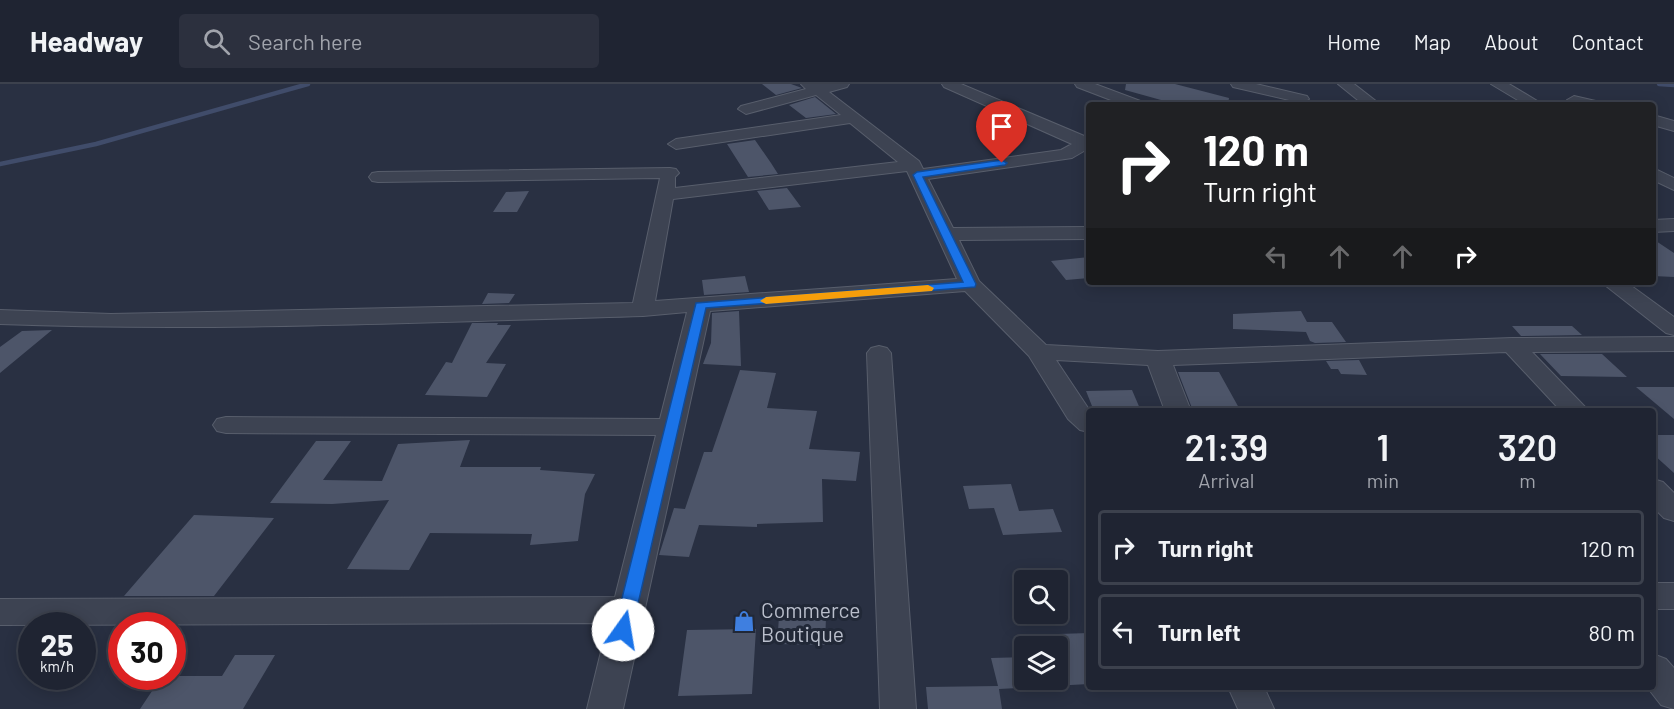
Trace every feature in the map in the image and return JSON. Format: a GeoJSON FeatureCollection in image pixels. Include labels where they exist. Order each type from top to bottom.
{"type":"FeatureCollection","features":[{"type":"Feature","properties":{"kind":"street"},"geometry":{"type":"LineString","coordinates":[[746,109],[813,87],[842,84]]}},
{"type":"Feature","properties":{"kind":"street"},"geometry":{"type":"LineString","coordinates":[[949,84],[1086,143]]}},
{"type":"Feature","properties":{"kind":"street"},"geometry":{"type":"LineString","coordinates":[[1082,84],[1130,102]]}},
{"type":"Feature","properties":{"kind":"street"},"geometry":{"type":"LineString","coordinates":[[1238,84],[1302,99]]}},
{"type":"Feature","properties":{"kind":"street"},"geometry":{"type":"LineString","coordinates":[[1346,84],[1370,102]]}},
{"type":"Feature","properties":{"kind":"street"},"geometry":{"type":"LineString","coordinates":[[1498,84],[1531,102]]}},
{"type":"Feature","properties":{"kind":"street"},"geometry":{"type":"LineString","coordinates":[[813,87],[915,170],[970,284],[1040,352],[1077,413],[1086,421]]}},
{"type":"Feature","properties":{"kind":"street"},"geometry":{"type":"LineString","coordinates":[[1574,99],[1584,102]]}},
{"type":"Feature","properties":{"kind":"street"},"geometry":{"type":"LineString","coordinates":[[643,309],[676,140],[853,118]]}},
{"type":"Feature","properties":{"kind":"street"},"geometry":{"type":"LineString","coordinates":[[1656,121],[1674,126]]}},
{"type":"Feature","properties":{"kind":"street"},"geometry":{"type":"LineString","coordinates":[[665,195],[1066,154],[1086,144]]}},
{"type":"Feature","properties":{"kind":"street"},"geometry":{"type":"LineString","coordinates":[[378,177],[670,172]]}},
{"type":"Feature","properties":{"kind":"street"},"geometry":{"type":"LineString","coordinates":[[1656,174],[1674,185]]}},
{"type":"Feature","properties":{"kind":"street"},"geometry":{"type":"LineString","coordinates":[[1656,226],[1674,225]]}},
{"type":"Feature","properties":{"kind":"street"},"geometry":{"type":"LineString","coordinates":[[946,234],[1086,232]]}},
{"type":"Feature","properties":{"kind":"street"},"geometry":{"type":"LineString","coordinates":[[0,317],[111,321],[364,318],[643,309],[970,284]]}},
{"type":"Feature","properties":{"kind":"street"},"geometry":{"type":"LineString","coordinates":[[1616,285],[1674,328]]}},
{"type":"Feature","properties":{"kind":"street"},"geometry":{"type":"LineString","coordinates":[[605,709],[700,305]]}},
{"type":"Feature","properties":{"kind":"street"},"geometry":{"type":"LineString","coordinates":[[1040,352],[1158,358],[1512,345],[1674,344]]}},
{"type":"Feature","properties":{"kind":"street"},"geometry":{"type":"LineString","coordinates":[[1512,345],[1573,408]]}},
{"type":"Feature","properties":{"kind":"street"},"geometry":{"type":"LineString","coordinates":[[879,352],[898,709]]}},
{"type":"Feature","properties":{"kind":"street"},"geometry":{"type":"LineString","coordinates":[[1158,358],[1177,408]]}},
{"type":"Feature","properties":{"kind":"street"},"geometry":{"type":"LineString","coordinates":[[226,425],[672,427]]}},
{"type":"Feature","properties":{"kind":"street"},"geometry":{"type":"LineString","coordinates":[[1656,492],[1674,511]]}},
{"type":"Feature","properties":{"kind":"street"},"geometry":{"type":"LineString","coordinates":[[1656,596],[1674,596]]}},
{"type":"Feature","properties":{"kind":"street"},"geometry":{"type":"LineString","coordinates":[[0,612],[628,610]]}},
{"type":"Feature","properties":{"kind":"street"},"geometry":{"type":"LineString","coordinates":[[1656,673],[1674,694]]}},
{"type":"Feature","properties":{"kind":"street"},"geometry":{"type":"LineString","coordinates":[[1247,690],[1256,709]]}},
{"type":"Feature","properties":{"kind":"building"},"geometry":{"type":"Polygon","coordinates":[[[762,84],[791,84],[802,88],[776,95],[762,84]]]}},
{"type":"Feature","properties":{"kind":"building"},"geometry":{"type":"Polygon","coordinates":[[[1126,84],[1175,84],[1229,98],[1228,102],[1168,102],[1125,90],[1126,84]]]}},
{"type":"Feature","properties":{"kind":"building"},"geometry":{"type":"Polygon","coordinates":[[[815,97],[836,114],[806,118],[789,105],[815,97]]]}},
{"type":"Feature","properties":{"kind":"building"},"geometry":{"type":"Polygon","coordinates":[[[755,140],[778,174],[748,177],[727,144],[755,140]]]}},
{"type":"Feature","properties":{"kind":"building"},"geometry":{"type":"Polygon","coordinates":[[[787,188],[801,207],[769,210],[757,191],[787,188]]]}},
{"type":"Feature","properties":{"kind":"building"},"geometry":{"type":"Polygon","coordinates":[[[529,191],[517,212],[493,212],[506,192],[529,191]]]}},
{"type":"Feature","properties":{"kind":"building"},"geometry":{"type":"Polygon","coordinates":[[[1656,241],[1674,253],[1674,277],[1656,276],[1656,241]]]}},
{"type":"Feature","properties":{"kind":"building"},"geometry":{"type":"Polygon","coordinates":[[[1086,257],[1086,278],[1066,280],[1051,261],[1086,257]]]}},
{"type":"Feature","properties":{"kind":"building"},"geometry":{"type":"Polygon","coordinates":[[[745,276],[749,292],[704,295],[702,280],[745,276]]]}},
{"type":"Feature","properties":{"kind":"building"},"geometry":{"type":"Polygon","coordinates":[[[488,293],[515,294],[509,303],[482,304],[488,293]]]}},
{"type":"Feature","properties":{"kind":"building"},"geometry":{"type":"Polygon","coordinates":[[[739,311],[741,366],[703,364],[711,343],[712,313],[739,311]]]}},
{"type":"Feature","properties":{"kind":"building"},"geometry":{"type":"Polygon","coordinates":[[[1301,311],[1307,322],[1332,322],[1346,342],[1315,343],[1310,341],[1306,332],[1233,329],[1233,314],[1301,311]]]}},
{"type":"Feature","properties":{"kind":"building"},"geometry":{"type":"Polygon","coordinates":[[[472,323],[511,325],[486,363],[506,364],[487,397],[425,395],[446,362],[452,363],[472,323]]]}},
{"type":"Feature","properties":{"kind":"building"},"geometry":{"type":"Polygon","coordinates":[[[1512,326],[1572,326],[1582,335],[1521,336],[1512,326]]]}},
{"type":"Feature","properties":{"kind":"building"},"geometry":{"type":"Polygon","coordinates":[[[52,330],[0,373],[0,347],[22,331],[52,330]]]}},
{"type":"Feature","properties":{"kind":"building"},"geometry":{"type":"Polygon","coordinates":[[[1540,354],[1602,354],[1627,377],[1561,376],[1540,354]]]}},
{"type":"Feature","properties":{"kind":"building"},"geometry":{"type":"Polygon","coordinates":[[[1359,360],[1367,375],[1341,374],[1338,369],[1331,369],[1326,361],[1359,360]]]}},
{"type":"Feature","properties":{"kind":"building"},"geometry":{"type":"Polygon","coordinates":[[[740,370],[776,373],[767,408],[817,411],[809,449],[860,452],[856,481],[822,479],[823,522],[757,524],[757,527],[699,525],[689,557],[659,555],[674,508],[685,509],[704,452],[712,452],[740,370]]]}},
{"type":"Feature","properties":{"kind":"building"},"geometry":{"type":"Polygon","coordinates":[[[1178,372],[1219,372],[1239,408],[1192,408],[1178,372]]]}},
{"type":"Feature","properties":{"kind":"building"},"geometry":{"type":"Polygon","coordinates":[[[1636,387],[1674,387],[1674,419],[1636,387]]]}},
{"type":"Feature","properties":{"kind":"building"},"geometry":{"type":"Polygon","coordinates":[[[1132,390],[1140,408],[1093,408],[1086,391],[1132,390]]]}},
{"type":"Feature","properties":{"kind":"building"},"geometry":{"type":"Polygon","coordinates":[[[1656,435],[1674,435],[1674,473],[1656,457],[1656,435]]]}},
{"type":"Feature","properties":{"kind":"building"},"geometry":{"type":"Polygon","coordinates":[[[470,440],[460,467],[541,467],[540,470],[595,474],[585,494],[578,541],[530,545],[532,534],[430,533],[409,570],[347,569],[389,500],[332,504],[270,503],[316,441],[351,441],[323,480],[382,481],[398,444],[470,440]]]}},
{"type":"Feature","properties":{"kind":"building"},"geometry":{"type":"Polygon","coordinates":[[[1011,484],[1019,511],[1053,509],[1062,532],[1003,535],[994,508],[969,509],[963,486],[1011,484]]]}},
{"type":"Feature","properties":{"kind":"building"},"geometry":{"type":"Polygon","coordinates":[[[194,515],[274,518],[214,596],[124,596],[194,515]]]}},
{"type":"Feature","properties":{"kind":"building"},"geometry":{"type":"Polygon","coordinates":[[[779,617],[826,617],[825,645],[777,644],[779,617]]]}},
{"type":"Feature","properties":{"kind":"building"},"geometry":{"type":"Polygon","coordinates":[[[756,629],[752,694],[678,696],[687,630],[756,629]]]}},
{"type":"Feature","properties":{"kind":"building"},"geometry":{"type":"Polygon","coordinates":[[[1086,633],[1086,684],[1068,685],[1068,636],[1027,636],[1086,633]]]}},
{"type":"Feature","properties":{"kind":"building"},"geometry":{"type":"Polygon","coordinates":[[[235,655],[275,655],[243,709],[140,709],[153,690],[186,690],[186,676],[222,676],[235,655]]]}},
{"type":"Feature","properties":{"kind":"building"},"geometry":{"type":"Polygon","coordinates":[[[1014,657],[1014,688],[999,689],[1002,709],[928,709],[926,687],[998,686],[991,658],[1014,657]]]}},
{"type":"Feature","properties":{"kind":"waterway"},"geometry":{"type":"LineString","coordinates":[[0,164],[96,144],[308,84]]}},
{"type":"Feature","properties":{"kind":"waterway"},"geometry":{"type":"LineString","coordinates":[[1659,84],[1674,85]]}},
{"type":"Feature","properties":{"kind":"slow traffic"},"geometry":{"type":"LineString","coordinates":[[766,301],[928,288]]}},
{"type":"Feature","properties":{"kind":"place","name":"Commerce Boutique"},"geometry":{"type":"Point","coordinates":[744,621]}},
{"type":"Feature","properties":{"kind":"route"},"geometry":{"type":"LineString","coordinates":[[623,630],[700,305],[869,294],[970,284],[917,175],[1002,163]]}}]}
